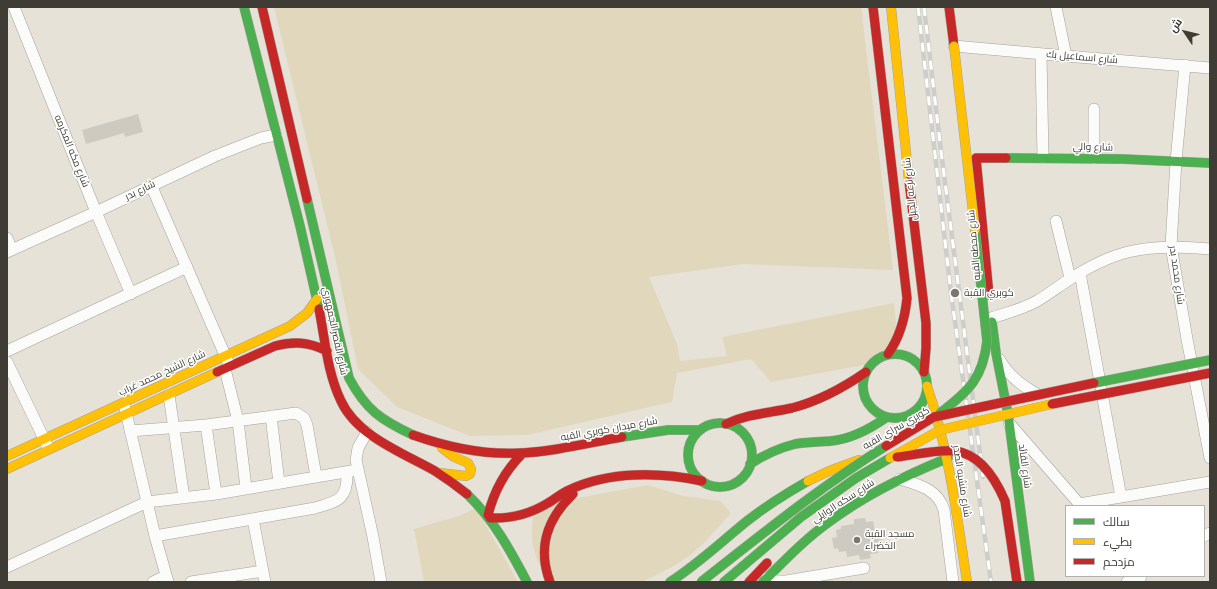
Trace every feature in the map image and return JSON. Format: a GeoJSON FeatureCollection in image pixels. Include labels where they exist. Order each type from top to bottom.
{"type":"FeatureCollection","features":[{"type":"Feature","properties":{"kind":"main road","name":"شارع القصر الجمهوري"},"geometry":{"type":"LineString","coordinates":[[244,7],[317,299],[327,351],[338,394],[346,411],[367,432],[398,453],[437,473],[464,492],[489,516],[509,546],[527,582]]}},
{"type":"Feature","properties":{"kind":"main road","name":"شارع القصر الجمهوري"},"geometry":{"type":"LineString","coordinates":[[262,7],[349,378],[361,400],[378,417],[407,432],[438,444],[471,451],[522,454]]}},
{"type":"Feature","properties":{"kind":"main road","name":"شارع ترعه الجبل"},"geometry":{"type":"LineString","coordinates":[[873,7],[906,290],[906,316],[901,332],[888,354]]}},
{"type":"Feature","properties":{"kind":"main road","name":"شارع ترعه الجبل"},"geometry":{"type":"LineString","coordinates":[[892,7],[911,200],[927,335],[924,372]]}},
{"type":"Feature","properties":{"kind":"main road"},"geometry":{"type":"LineString","coordinates":[[934,417],[966,394],[980,375],[987,353],[987,341],[949,7]]}},
{"type":"Feature","properties":{"kind":"main road","name":"شارع والي"},"geometry":{"type":"LineString","coordinates":[[976,158],[1094,158],[1210,163]]}},
{"type":"Feature","properties":{"kind":"main road","name":"شارع محطه القبه"},"geometry":{"type":"LineString","coordinates":[[976,158],[991,318],[996,353]]}},
{"type":"Feature","properties":{"kind":"main road"},"geometry":{"type":"LineString","coordinates":[[896,202],[911,200]]}},
{"type":"Feature","properties":{"kind":"main road","name":"شارع الشيخ محمد غراب"},"geometry":{"type":"LineString","coordinates":[[7,456],[226,356],[300,320],[310,311],[317,299]]}},
{"type":"Feature","properties":{"kind":"main road"},"geometry":{"type":"LineString","coordinates":[[7,469],[275,346],[288,342],[302,342],[315,345],[327,351]]}},
{"type":"Feature","properties":{"kind":"main road","name":"شارع القائد"},"geometry":{"type":"LineString","coordinates":[[996,353],[1008,418],[1030,582]]}},
{"type":"Feature","properties":{"kind":"main road"},"geometry":{"type":"LineString","coordinates":[[702,482],[693,472],[688,460],[688,453],[692,440],[700,430],[712,424],[726,424],[749,415],[779,411],[812,402],[844,387],[866,372],[875,360],[888,354],[909,357],[915,361],[924,372],[927,386],[926,393],[920,406],[902,417],[887,417],[875,410],[866,399],[863,385],[866,372]]}},
{"type":"Feature","properties":{"kind":"main road","name":"كوبري سراي القبه"},"geometry":{"type":"LineString","coordinates":[[701,582],[779,521],[851,468],[934,417],[1021,398],[1210,361]]}},
{"type":"Feature","properties":{"kind":"main road"},"geometry":{"type":"LineString","coordinates":[[724,582],[801,518],[856,478],[918,441],[940,430],[1019,411],[1210,373]]}},
{"type":"Feature","properties":{"kind":"main road","name":"شارع منشيه الصدر"},"geometry":{"type":"LineString","coordinates":[[927,386],[937,414],[948,458],[966,582]]}},
{"type":"Feature","properties":{"kind":"main road"},"geometry":{"type":"LineString","coordinates":[[908,414],[925,449],[926,459],[924,468]]}},
{"type":"Feature","properties":{"kind":"main road"},"geometry":{"type":"LineString","coordinates":[[750,464],[769,453],[790,445],[833,441],[854,436],[866,431],[887,417]]}},
{"type":"Feature","properties":{"kind":"main road"},"geometry":{"type":"LineString","coordinates":[[522,454],[513,462],[499,481],[490,503],[489,516],[501,518],[522,515],[542,506],[568,491],[586,484],[610,479],[658,475],[680,476],[714,486],[727,486],[733,484],[744,476],[750,464],[751,451],[747,438],[738,429],[726,424]]}},
{"type":"Feature","properties":{"kind":"main road","name":"شارع ميدان كوبري القبه"},"geometry":{"type":"LineString","coordinates":[[522,454],[652,432],[700,430]]}},
{"type":"Feature","properties":{"kind":"main road"},"geometry":{"type":"LineString","coordinates":[[437,473],[449,473],[466,476],[470,474],[471,469],[468,463],[454,457],[438,444]]}},
{"type":"Feature","properties":{"kind":"main road"},"geometry":{"type":"LineString","coordinates":[[890,458],[930,452],[952,451],[962,453],[982,464],[995,480],[1005,501],[1017,582]]}},
{"type":"Feature","properties":{"kind":"main road"},"geometry":{"type":"LineString","coordinates":[[670,582],[693,566],[746,522],[779,498],[826,473],[870,456]]}},
{"type":"Feature","properties":{"kind":"main road","name":"شارع سكه الوايلي"},"geometry":{"type":"LineString","coordinates":[[765,580],[800,545],[828,522],[855,504],[900,479],[948,458]]}},
{"type":"Feature","properties":{"kind":"main road"},"geometry":{"type":"LineString","coordinates":[[550,582],[546,573],[544,556],[544,546],[549,527],[558,509],[565,501],[586,484]]}},
{"type":"Feature","properties":{"kind":"main road"},"geometry":{"type":"LineString","coordinates":[[783,545],[801,518]]}},
{"type":"Feature","properties":{"kind":"main road"},"geometry":{"type":"LineString","coordinates":[[749,582],[772,558]]}},
{"type":"Feature","properties":{"kind":"street","name":"شارع مكه المكرمه"},"geometry":{"type":"LineString","coordinates":[[14,7],[96,212],[131,294]]}},
{"type":"Feature","properties":{"kind":"street"},"geometry":{"type":"LineString","coordinates":[[1056,7],[1066,56]]}},
{"type":"Feature","properties":{"kind":"street","name":"شارع اسماعيل بك"},"geometry":{"type":"LineString","coordinates":[[954,46],[1210,68]]}},
{"type":"Feature","properties":{"kind":"street"},"geometry":{"type":"LineString","coordinates":[[1042,54],[1043,157]]}},
{"type":"Feature","properties":{"kind":"street","name":"شارع محمد بدر"},"geometry":{"type":"LineString","coordinates":[[1184,65],[1176,161],[1172,246],[1210,458]]}},
{"type":"Feature","properties":{"kind":"street"},"geometry":{"type":"LineString","coordinates":[[1094,108],[1094,158]]}},
{"type":"Feature","properties":{"kind":"street","name":"شارع بدر"},"geometry":{"type":"LineString","coordinates":[[9,251],[246,143],[276,135]]}},
{"type":"Feature","properties":{"kind":"street"},"geometry":{"type":"LineString","coordinates":[[151,185],[226,356],[238,421],[246,488]]}},
{"type":"Feature","properties":{"kind":"street"},"geometry":{"type":"LineString","coordinates":[[1056,221],[1070,278]]}},
{"type":"Feature","properties":{"kind":"street"},"geometry":{"type":"LineString","coordinates":[[7,238],[9,251]]}},
{"type":"Feature","properties":{"kind":"street"},"geometry":{"type":"LineString","coordinates":[[991,318],[1037,301],[1080,272],[1127,252],[1172,246],[1210,249]]}},
{"type":"Feature","properties":{"kind":"street"},"geometry":{"type":"LineString","coordinates":[[7,351],[187,267]]}},
{"type":"Feature","properties":{"kind":"street"},"geometry":{"type":"LineString","coordinates":[[1080,272],[1122,496]]}},
{"type":"Feature","properties":{"kind":"street"},"geometry":{"type":"LineString","coordinates":[[996,353],[1013,377],[1029,390],[1038,394]]}},
{"type":"Feature","properties":{"kind":"street"},"geometry":{"type":"LineString","coordinates":[[1210,361],[1038,394],[1018,404],[1008,418],[1080,505],[1122,496],[1210,482]]}},
{"type":"Feature","properties":{"kind":"street"},"geometry":{"type":"LineString","coordinates":[[7,362],[49,449]]}},
{"type":"Feature","properties":{"kind":"street"},"geometry":{"type":"LineString","coordinates":[[169,395],[184,498]]}},
{"type":"Feature","properties":{"kind":"street"},"geometry":{"type":"LineString","coordinates":[[124,402],[155,536],[167,579],[153,582]]}},
{"type":"Feature","properties":{"kind":"street"},"geometry":{"type":"LineString","coordinates":[[130,431],[206,425],[296,413],[304,418],[307,425],[316,476]]}},
{"type":"Feature","properties":{"kind":"street"},"geometry":{"type":"LineString","coordinates":[[271,416],[279,483]]}},
{"type":"Feature","properties":{"kind":"street"},"geometry":{"type":"LineString","coordinates":[[206,425],[216,494]]}},
{"type":"Feature","properties":{"kind":"street"},"geometry":{"type":"LineString","coordinates":[[155,536],[315,508],[331,503],[339,499],[345,492],[347,481],[356,460],[358,448],[367,432]]}},
{"type":"Feature","properties":{"kind":"street"},"geometry":{"type":"LineString","coordinates":[[7,567],[147,502],[216,494],[352,471]]}},
{"type":"Feature","properties":{"kind":"street"},"geometry":{"type":"LineString","coordinates":[[352,471],[373,537],[381,582]]}},
{"type":"Feature","properties":{"kind":"street"},"geometry":{"type":"LineString","coordinates":[[900,479],[928,488],[940,500],[944,510],[953,582]]}},
{"type":"Feature","properties":{"kind":"street"},"geometry":{"type":"LineString","coordinates":[[253,519],[265,582]]}},
{"type":"Feature","properties":{"kind":"street"},"geometry":{"type":"LineString","coordinates":[[765,580],[786,582],[864,568]]}},
{"type":"Feature","properties":{"kind":"street"},"geometry":{"type":"LineString","coordinates":[[191,582],[263,571]]}},
{"type":"Feature","properties":{"kind":"street"},"geometry":{"type":"LineString","coordinates":[[1127,582],[1143,578]]}},
{"type":"Feature","properties":{"kind":"shaded area"},"geometry":{"type":"Polygon","coordinates":[[[274,7],[861,7],[893,270],[744,264],[649,277],[677,344],[680,361],[727,356],[722,337],[894,303],[898,341],[875,363],[771,382],[751,359],[677,373],[672,402],[527,435],[470,436],[397,407],[358,369],[336,261],[274,7]]]}},
{"type":"Feature","properties":{"kind":"shaded area"},"geometry":{"type":"Polygon","coordinates":[[[648,485],[683,496],[720,501],[731,513],[704,543],[689,556],[672,567],[642,582],[554,582],[542,568],[534,552],[532,534],[533,517],[550,503],[648,485]]]}},
{"type":"Feature","properties":{"kind":"shaded area"},"geometry":{"type":"Polygon","coordinates":[[[476,508],[518,582],[424,582],[414,529],[459,516],[476,508]]]}},
{"type":"Feature","properties":{"kind":"building"},"geometry":{"type":"Polygon","coordinates":[[[138,114],[143,132],[125,137],[124,133],[86,144],[82,130],[138,114]]]}},
{"type":"Feature","properties":{"kind":"building","name":"مسجد القبة الخضراء"},"geometry":{"type":"Polygon","coordinates":[[[865,518],[866,522],[873,521],[875,531],[880,530],[882,542],[876,543],[878,553],[870,554],[871,558],[860,560],[859,555],[847,557],[846,551],[839,552],[838,548],[834,549],[832,538],[837,537],[836,530],[841,529],[841,526],[854,524],[854,519],[865,518]]]}},
{"type":"Feature","properties":{"kind":"railway"},"geometry":{"type":"LineString","coordinates":[[918,7],[951,293],[991,582]]}},
{"type":"Feature","properties":{"kind":"railway"},"geometry":{"type":"LineString","coordinates":[[924,7],[983,477]]}},
{"type":"Feature","properties":{"kind":"traffic: fast"},"geometry":{"type":"LineString","coordinates":[[244,7],[300,226],[319,309]]}},
{"type":"Feature","properties":{"kind":"traffic: fast"},"geometry":{"type":"LineString","coordinates":[[1006,158],[1122,159],[1210,163]]}},
{"type":"Feature","properties":{"kind":"traffic: fast"},"geometry":{"type":"LineString","coordinates":[[307,199],[349,378],[355,389],[375,413],[413,435]]}},
{"type":"Feature","properties":{"kind":"traffic: fast"},"geometry":{"type":"LineString","coordinates":[[940,413],[959,398],[973,383],[982,365],[985,354],[987,341],[975,230]]}},
{"type":"Feature","properties":{"kind":"traffic: fast"},"geometry":{"type":"LineString","coordinates":[[992,322],[996,353],[1008,414],[1030,582]]}},
{"type":"Feature","properties":{"kind":"traffic: fast"},"geometry":{"type":"LineString","coordinates":[[895,354],[913,360],[921,368],[927,386],[921,404],[913,412],[895,418],[877,412],[869,404],[863,386],[869,368],[877,360],[895,354]]}},
{"type":"Feature","properties":{"kind":"traffic: fast"},"geometry":{"type":"LineString","coordinates":[[1094,383],[1210,360]]}},
{"type":"Feature","properties":{"kind":"traffic: fast"},"geometry":{"type":"LineString","coordinates":[[750,464],[772,452],[795,444],[839,440],[853,436],[874,426],[887,417]]}},
{"type":"Feature","properties":{"kind":"traffic: fast"},"geometry":{"type":"LineString","coordinates":[[720,423],[738,429],[746,437],[752,455],[746,473],[738,481],[720,487],[702,481],[694,473],[688,455],[694,437],[702,429],[720,423]]}},
{"type":"Feature","properties":{"kind":"traffic: fast"},"geometry":{"type":"LineString","coordinates":[[622,437],[668,430],[700,430]]}},
{"type":"Feature","properties":{"kind":"traffic: fast"},"geometry":{"type":"LineString","coordinates":[[701,582],[815,494],[886,446]]}},
{"type":"Feature","properties":{"kind":"traffic: fast"},"geometry":{"type":"LineString","coordinates":[[724,582],[801,517],[856,478],[890,458]]}},
{"type":"Feature","properties":{"kind":"traffic: fast"},"geometry":{"type":"LineString","coordinates":[[763,582],[803,543],[843,512],[886,486],[948,458]]}},
{"type":"Feature","properties":{"kind":"traffic: fast"},"geometry":{"type":"LineString","coordinates":[[670,582],[700,560],[754,515],[808,481]]}},
{"type":"Feature","properties":{"kind":"traffic: fast"},"geometry":{"type":"LineString","coordinates":[[467,494],[477,504],[493,525],[508,547],[527,582]]}},
{"type":"Feature","properties":{"kind":"traffic: slow"},"geometry":{"type":"LineString","coordinates":[[891,7],[909,181]]}},
{"type":"Feature","properties":{"kind":"traffic: slow"},"geometry":{"type":"LineString","coordinates":[[954,46],[975,230]]}},
{"type":"Feature","properties":{"kind":"traffic: slow"},"geometry":{"type":"LineString","coordinates":[[7,456],[290,326],[307,313],[317,299]]}},
{"type":"Feature","properties":{"kind":"traffic: slow"},"geometry":{"type":"LineString","coordinates":[[7,469],[217,372]]}},
{"type":"Feature","properties":{"kind":"traffic: slow"},"geometry":{"type":"LineString","coordinates":[[927,386],[935,410],[947,459],[967,582]]}},
{"type":"Feature","properties":{"kind":"traffic: slow"},"geometry":{"type":"LineString","coordinates":[[890,458],[940,430],[1052,404]]}},
{"type":"Feature","properties":{"kind":"traffic: slow"},"geometry":{"type":"LineString","coordinates":[[440,473],[466,476],[470,474],[471,469],[468,463],[454,457],[442,448]]}},
{"type":"Feature","properties":{"kind":"traffic: slow"},"geometry":{"type":"LineString","coordinates":[[808,481],[829,471],[859,460]]}},
{"type":"Feature","properties":{"kind":"traffic: jam"},"geometry":{"type":"LineString","coordinates":[[262,7],[307,199]]}},
{"type":"Feature","properties":{"kind":"traffic: jam"},"geometry":{"type":"LineString","coordinates":[[873,7],[907,298],[901,328],[896,341],[888,354]]}},
{"type":"Feature","properties":{"kind":"traffic: jam"},"geometry":{"type":"LineString","coordinates":[[949,7],[954,46]]}},
{"type":"Feature","properties":{"kind":"traffic: jam"},"geometry":{"type":"LineString","coordinates":[[989,295],[976,158],[1006,158]]}},
{"type":"Feature","properties":{"kind":"traffic: jam"},"geometry":{"type":"LineString","coordinates":[[909,181],[926,323],[924,372]]}},
{"type":"Feature","properties":{"kind":"traffic: jam"},"geometry":{"type":"LineString","coordinates":[[319,309],[332,379],[341,401],[348,413],[369,434],[395,450],[435,471],[467,494]]}},
{"type":"Feature","properties":{"kind":"traffic: jam"},"geometry":{"type":"LineString","coordinates":[[217,372],[282,344],[308,344],[327,351]]}},
{"type":"Feature","properties":{"kind":"traffic: jam"},"geometry":{"type":"LineString","coordinates":[[726,424],[750,416],[792,408],[812,402],[840,389],[866,372]]}},
{"type":"Feature","properties":{"kind":"traffic: jam"},"geometry":{"type":"LineString","coordinates":[[1052,404],[1210,373]]}},
{"type":"Feature","properties":{"kind":"traffic: jam"},"geometry":{"type":"LineString","coordinates":[[886,446],[934,417],[1094,383]]}},
{"type":"Feature","properties":{"kind":"traffic: jam"},"geometry":{"type":"LineString","coordinates":[[413,435],[465,449],[492,453],[545,451],[622,437]]}},
{"type":"Feature","properties":{"kind":"traffic: jam"},"geometry":{"type":"LineString","coordinates":[[897,457],[941,451],[955,451],[964,453],[972,457],[986,469],[997,485],[1005,501]]}},
{"type":"Feature","properties":{"kind":"traffic: jam"},"geometry":{"type":"LineString","coordinates":[[488,515],[500,482],[522,454]]}},
{"type":"Feature","properties":{"kind":"traffic: jam"},"geometry":{"type":"LineString","coordinates":[[490,518],[506,518],[528,513],[569,490],[601,479],[618,476],[669,476],[702,481]]}},
{"type":"Feature","properties":{"kind":"traffic: jam"},"geometry":{"type":"LineString","coordinates":[[550,582],[544,557],[547,534],[557,513],[573,494]]}},
{"type":"Feature","properties":{"kind":"traffic: jam"},"geometry":{"type":"LineString","coordinates":[[1005,501],[1017,582]]}},
{"type":"Feature","properties":{"kind":"traffic: jam"},"geometry":{"type":"LineString","coordinates":[[749,582],[767,563]]}},
{"type":"Feature","properties":{"kind":"place","name":"كوبري القبة"},"geometry":{"type":"Point","coordinates":[955,293]}},
{"type":"Feature","properties":{"kind":"place","name":"مسجد القبة الخضراء"},"geometry":{"type":"Point","coordinates":[857,540]}}]}
